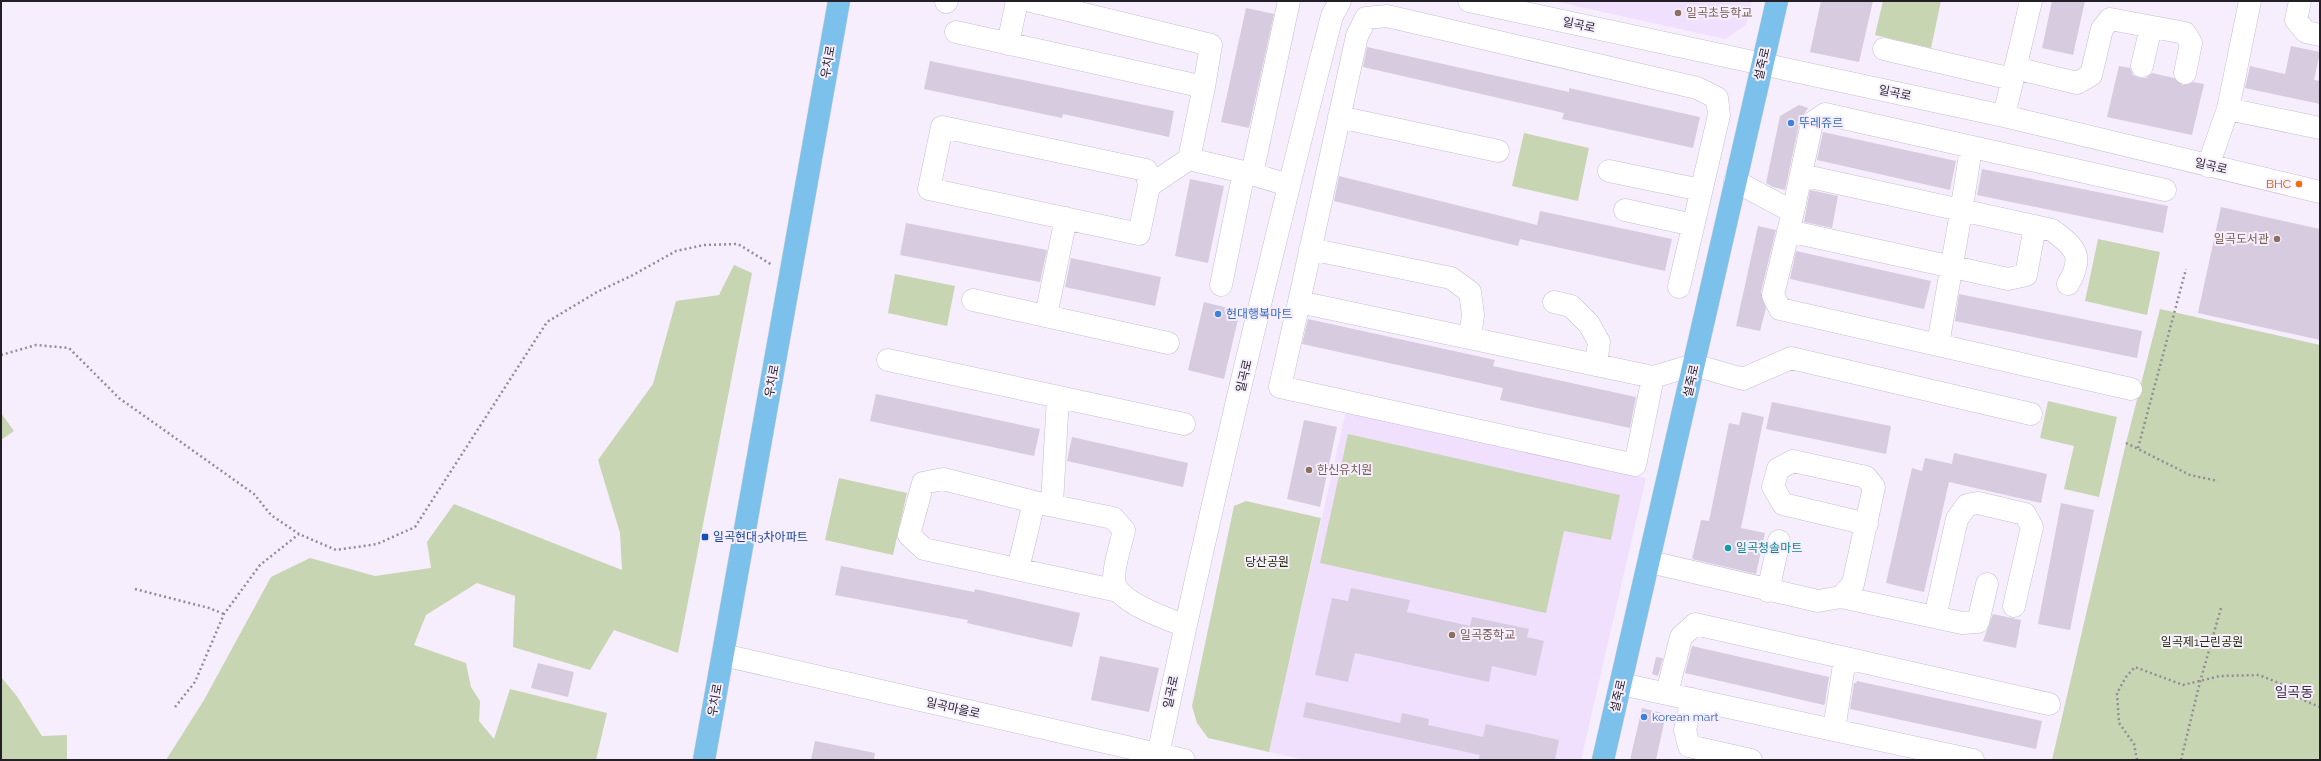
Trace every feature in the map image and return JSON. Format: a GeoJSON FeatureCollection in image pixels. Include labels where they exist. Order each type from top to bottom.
{"type":"FeatureCollection","features":[{"type":"Feature","properties":{"kind":"main road","name":"우치로"},"geometry":{"type":"LineString","coordinates":[[704,760],[839,1]]}},
{"type":"Feature","properties":{"kind":"main road","name":"설죽로"},"geometry":{"type":"LineString","coordinates":[[1603,760],[1650,562],[1761,64],[1777,1]]}},
{"type":"Feature","properties":{"kind":"street"},"geometry":{"type":"LineString","coordinates":[[1008,44],[1017,1]]}},
{"type":"Feature","properties":{"kind":"street"},"geometry":{"type":"LineString","coordinates":[[1031,1],[1211,45],[1189,159],[1149,186]]}},
{"type":"Feature","properties":{"kind":"street"},"geometry":{"type":"LineString","coordinates":[[1221,285],[1289,1]]}},
{"type":"Feature","properties":{"kind":"street","name":"일곡로"},"geometry":{"type":"LineString","coordinates":[[1158,755],[1185,626],[1288,185],[1332,16],[1340,1]]}},
{"type":"Feature","properties":{"kind":"street","name":"일곡로"},"geometry":{"type":"LineString","coordinates":[[1470,1],[1552,10],[1761,64],[2004,116],[2320,192]]}},
{"type":"Feature","properties":{"kind":"street"},"geometry":{"type":"LineString","coordinates":[[2004,116],[2031,1]]}},
{"type":"Feature","properties":{"kind":"street"},"geometry":{"type":"LineString","coordinates":[[2208,166],[2228,109],[2250,1]]}},
{"type":"Feature","properties":{"kind":"street"},"geometry":{"type":"LineString","coordinates":[[2300,1],[2296,20],[2306,32],[2320,35]]}},
{"type":"Feature","properties":{"kind":"street"},"geometry":{"type":"LineString","coordinates":[[1653,377],[1635,465],[1280,387],[1357,36],[1366,18],[1387,16],[1697,88],[1717,98],[1719,115],[1679,287]]}},
{"type":"Feature","properties":{"kind":"street"},"geometry":{"type":"LineString","coordinates":[[1884,49],[2013,74],[2077,83],[2091,75],[2102,29],[2110,19],[2185,33],[2191,43],[2185,73]]}},
{"type":"Feature","properties":{"kind":"street"},"geometry":{"type":"LineString","coordinates":[[2142,66],[2151,27]]}},
{"type":"Feature","properties":{"kind":"street"},"geometry":{"type":"LineString","coordinates":[[956,32],[1204,87]]}},
{"type":"Feature","properties":{"kind":"street"},"geometry":{"type":"LineString","coordinates":[[2228,109],[2320,128]]}},
{"type":"Feature","properties":{"kind":"street"},"geometry":{"type":"LineString","coordinates":[[2131,389],[1780,309],[1773,295],[1791,222],[1812,123],[1825,114],[2165,190]]}},
{"type":"Feature","properties":{"kind":"street"},"geometry":{"type":"LineString","coordinates":[[1339,118],[1498,151]]}},
{"type":"Feature","properties":{"kind":"street"},"geometry":{"type":"LineString","coordinates":[[942,127],[1146,170],[1149,186],[1139,234],[929,189],[942,127]]}},
{"type":"Feature","properties":{"kind":"street"},"geometry":{"type":"LineString","coordinates":[[1938,345],[1951,266],[1963,209],[1970,146]]}},
{"type":"Feature","properties":{"kind":"street"},"geometry":{"type":"LineString","coordinates":[[1189,159],[1248,173],[1288,185]]}},
{"type":"Feature","properties":{"kind":"street"},"geometry":{"type":"LineString","coordinates":[[1609,171],[1701,190]]}},
{"type":"Feature","properties":{"kind":"street"},"geometry":{"type":"LineString","coordinates":[[1801,175],[1963,209],[2052,230],[2071,244],[2076,254],[2076,270],[2068,284]]}},
{"type":"Feature","properties":{"kind":"street"},"geometry":{"type":"LineString","coordinates":[[1735,181],[1791,222],[1951,266],[2008,279],[2026,275],[2035,226]]}},
{"type":"Feature","properties":{"kind":"street"},"geometry":{"type":"LineString","coordinates":[[1625,210],[1693,225]]}},
{"type":"Feature","properties":{"kind":"street"},"geometry":{"type":"LineString","coordinates":[[1046,316],[1066,218]]}},
{"type":"Feature","properties":{"kind":"street"},"geometry":{"type":"LineString","coordinates":[[1310,249],[1451,278],[1470,292],[1473,315],[1470,338]]}},
{"type":"Feature","properties":{"kind":"street"},"geometry":{"type":"LineString","coordinates":[[973,300],[1168,343]]}},
{"type":"Feature","properties":{"kind":"street"},"geometry":{"type":"LineString","coordinates":[[1299,302],[1653,377],[1694,366],[1743,379],[1791,358],[2031,414]]}},
{"type":"Feature","properties":{"kind":"street"},"geometry":{"type":"LineString","coordinates":[[1554,302],[1571,306],[1589,324],[1599,342],[1596,365]]}},
{"type":"Feature","properties":{"kind":"street"},"geometry":{"type":"LineString","coordinates":[[888,360],[1184,424]]}},
{"type":"Feature","properties":{"kind":"street"},"geometry":{"type":"LineString","coordinates":[[1018,569],[1043,503],[1058,397]]}},
{"type":"Feature","properties":{"kind":"street"},"geometry":{"type":"LineString","coordinates":[[1118,592],[1113,579],[1124,530],[1113,518],[942,479],[922,483],[909,535],[924,549],[1118,592],[1131,602],[1185,626]]}},
{"type":"Feature","properties":{"kind":"street"},"geometry":{"type":"LineString","coordinates":[[1935,617],[1957,519],[1967,505],[1978,503],[2025,514],[2032,527],[2014,606]]}},
{"type":"Feature","properties":{"kind":"street"},"geometry":{"type":"LineString","coordinates":[[1841,597],[1853,584],[1867,524]]}},
{"type":"Feature","properties":{"kind":"street"},"geometry":{"type":"LineString","coordinates":[[1768,591],[1779,541]]}},
{"type":"Feature","properties":{"kind":"street"},"geometry":{"type":"LineString","coordinates":[[1650,562],[1768,591],[1818,601],[1841,597],[1962,623],[1978,622],[1987,584]]}},
{"type":"Feature","properties":{"kind":"street"},"geometry":{"type":"LineString","coordinates":[[1667,693],[1680,637],[1695,624],[2049,704]]}},
{"type":"Feature","properties":{"kind":"street","name":"일곡마을로"},"geometry":{"type":"LineString","coordinates":[[723,655],[1184,760]]}},
{"type":"Feature","properties":{"kind":"street"},"geometry":{"type":"LineString","coordinates":[[1834,730],[1845,658]]}},
{"type":"Feature","properties":{"kind":"street"},"geometry":{"type":"LineString","coordinates":[[1621,684],[1973,760]]}},
{"type":"Feature","properties":{"kind":"street"},"geometry":{"type":"LineString","coordinates":[[1692,699],[1685,730],[1689,746],[1751,760]]}},
{"type":"Feature","properties":{"kind":"path"},"geometry":{"type":"LineString","coordinates":[[1,355],[36,345],[68,348],[119,398],[254,494],[271,515],[299,534],[336,550],[377,544],[416,527],[546,322],[597,292],[633,275],[676,251],[704,245],[738,244],[791,276]]}},
{"type":"Feature","properties":{"kind":"path"},"geometry":{"type":"LineString","coordinates":[[2138,448],[2186,269]]}},
{"type":"Feature","properties":{"kind":"path"},"geometry":{"type":"LineString","coordinates":[[2126,443],[2190,475],[2218,481]]}},
{"type":"Feature","properties":{"kind":"path"},"geometry":{"type":"LineString","coordinates":[[174,707],[195,682],[224,614],[260,565],[299,534]]}},
{"type":"Feature","properties":{"kind":"path"},"geometry":{"type":"LineString","coordinates":[[135,590],[209,608],[224,614]]}},
{"type":"Feature","properties":{"kind":"path"},"geometry":{"type":"LineString","coordinates":[[2181,760],[2200,682],[2221,608]]}},
{"type":"Feature","properties":{"kind":"path"},"geometry":{"type":"LineString","coordinates":[[2137,760],[2134,744],[2119,723],[2117,693],[2126,677],[2135,667],[2183,685],[2220,676],[2259,675],[2284,685],[2303,700],[2320,707]]}},
{"type":"Feature","properties":{"kind":"shaded area","name":"일곡초등학교"},"geometry":{"type":"Polygon","coordinates":[[[1553,1],[1752,1],[1746,25],[1725,39],[1553,1]]]}},
{"type":"Feature","properties":{"kind":"shaded area","name":"일곡중학교"},"geometry":{"type":"Polygon","coordinates":[[[1346,411],[1646,478],[1581,760],[1305,760],[1269,752],[1346,411]]]}},
{"type":"Feature","properties":{"kind":"green space"},"geometry":{"type":"Polygon","coordinates":[[[1883,1],[1941,1],[1931,48],[1875,35],[1883,1]]]}},
{"type":"Feature","properties":{"kind":"green space"},"geometry":{"type":"Polygon","coordinates":[[[1524,133],[1589,148],[1578,201],[1512,186],[1524,133]]]}},
{"type":"Feature","properties":{"kind":"green space"},"geometry":{"type":"Polygon","coordinates":[[[2098,239],[2160,252],[2147,315],[2085,301],[2098,239]]]}},
{"type":"Feature","properties":{"kind":"green space"},"geometry":{"type":"Polygon","coordinates":[[[734,265],[752,273],[678,653],[614,630],[590,670],[513,647],[515,596],[477,583],[426,615],[414,645],[466,663],[471,687],[480,701],[479,721],[494,739],[510,689],[607,713],[596,760],[166,760],[204,700],[271,577],[310,558],[375,576],[431,568],[427,542],[454,504],[622,570],[620,533],[598,460],[653,384],[676,301],[719,295],[734,265]]]}},
{"type":"Feature","properties":{"kind":"green space"},"geometry":{"type":"Polygon","coordinates":[[[895,274],[955,286],[947,326],[888,313],[895,274]]]}},
{"type":"Feature","properties":{"kind":"green space","name":"일곡제1근린공원"},"geometry":{"type":"Polygon","coordinates":[[[2160,309],[2320,345],[2320,760],[2052,760],[2126,443],[2160,309]]]}},
{"type":"Feature","properties":{"kind":"green space"},"geometry":{"type":"Polygon","coordinates":[[[2048,401],[2117,417],[2099,497],[2064,489],[2074,446],[2040,438],[2048,401]]]}},
{"type":"Feature","properties":{"kind":"green space"},"geometry":{"type":"Polygon","coordinates":[[[1,413],[14,431],[1,440],[1,413]]]}},
{"type":"Feature","properties":{"kind":"green space"},"geometry":{"type":"Polygon","coordinates":[[[1348,434],[1620,495],[1611,540],[1564,531],[1546,613],[1320,563],[1348,434]]]}},
{"type":"Feature","properties":{"kind":"green space"},"geometry":{"type":"Polygon","coordinates":[[[839,478],[907,493],[893,555],[825,540],[839,478]]]}},
{"type":"Feature","properties":{"kind":"green space","name":"당산공원"},"geometry":{"type":"Polygon","coordinates":[[[1246,501],[1321,518],[1269,752],[1208,738],[1197,723],[1192,706],[1234,506],[1246,501]]]}},
{"type":"Feature","properties":{"kind":"green space"},"geometry":{"type":"Polygon","coordinates":[[[1,677],[16,695],[42,736],[67,735],[67,760],[1,760],[1,677]]]}},
{"type":"Feature","properties":{"kind":"building"},"geometry":{"type":"Polygon","coordinates":[[[1821,1],[1873,1],[1859,62],[1810,52],[1821,1]]]}},
{"type":"Feature","properties":{"kind":"building"},"geometry":{"type":"Polygon","coordinates":[[[2052,1],[2085,1],[2073,55],[2042,48],[2052,1]]]}},
{"type":"Feature","properties":{"kind":"building"},"geometry":{"type":"Polygon","coordinates":[[[1246,8],[1274,14],[1249,128],[1221,122],[1246,8]]]}},
{"type":"Feature","properties":{"kind":"building"},"geometry":{"type":"Polygon","coordinates":[[[2291,46],[2320,52],[2314,80],[2320,81],[2320,104],[2245,88],[2250,66],[2285,74],[2291,46]]]}},
{"type":"Feature","properties":{"kind":"building"},"geometry":{"type":"Polygon","coordinates":[[[1367,47],[1569,92],[1569,88],[1700,117],[1693,148],[1562,119],[1564,113],[1363,67],[1367,47]]]}},
{"type":"Feature","properties":{"kind":"building"},"geometry":{"type":"Polygon","coordinates":[[[930,61],[1174,111],[1169,137],[1063,114],[1062,118],[924,89],[930,61]]]}},
{"type":"Feature","properties":{"kind":"building"},"geometry":{"type":"Polygon","coordinates":[[[2119,66],[2130,68],[2133,75],[2140,78],[2146,78],[2152,73],[2174,78],[2182,85],[2193,82],[2204,84],[2192,135],[2107,117],[2119,66]]]}},
{"type":"Feature","properties":{"kind":"building"},"geometry":{"type":"Polygon","coordinates":[[[1799,105],[1808,108],[1800,120],[1785,190],[1773,187],[1766,183],[1780,116],[1799,105]]]}},
{"type":"Feature","properties":{"kind":"building"},"geometry":{"type":"Polygon","coordinates":[[[1823,132],[1956,161],[1950,190],[1817,160],[1823,132]]]}},
{"type":"Feature","properties":{"kind":"building"},"geometry":{"type":"Polygon","coordinates":[[[1982,169],[2168,206],[2163,233],[1977,195],[1982,169]]]}},
{"type":"Feature","properties":{"kind":"building"},"geometry":{"type":"Polygon","coordinates":[[[1339,176],[1537,225],[1540,211],[1672,239],[1665,271],[1520,239],[1518,246],[1334,201],[1339,176]]]}},
{"type":"Feature","properties":{"kind":"building"},"geometry":{"type":"Polygon","coordinates":[[[1190,179],[1224,186],[1208,263],[1175,256],[1190,179]]]}},
{"type":"Feature","properties":{"kind":"building"},"geometry":{"type":"Polygon","coordinates":[[[1810,190],[1838,196],[1832,228],[1804,222],[1810,190]]]}},
{"type":"Feature","properties":{"kind":"building"},"geometry":{"type":"Polygon","coordinates":[[[2221,207],[2320,229],[2320,340],[2198,313],[2221,207]]]}},
{"type":"Feature","properties":{"kind":"building"},"geometry":{"type":"Polygon","coordinates":[[[906,223],[1047,250],[1040,282],[900,255],[906,223]]]}},
{"type":"Feature","properties":{"kind":"building"},"geometry":{"type":"Polygon","coordinates":[[[1758,226],[1776,230],[1761,292],[1766,308],[1760,331],[1736,326],[1758,226]]]}},
{"type":"Feature","properties":{"kind":"building"},"geometry":{"type":"Polygon","coordinates":[[[1796,251],[1931,281],[1924,309],[1790,279],[1796,251]]]}},
{"type":"Feature","properties":{"kind":"building"},"geometry":{"type":"Polygon","coordinates":[[[1071,258],[1161,277],[1155,306],[1065,287],[1071,258]]]}},
{"type":"Feature","properties":{"kind":"building"},"geometry":{"type":"Polygon","coordinates":[[[1959,294],[2142,331],[2137,358],[1955,321],[1959,294]]]}},
{"type":"Feature","properties":{"kind":"building"},"geometry":{"type":"Polygon","coordinates":[[[1204,302],[1240,311],[1224,379],[1188,370],[1204,302]]]}},
{"type":"Feature","properties":{"kind":"building"},"geometry":{"type":"Polygon","coordinates":[[[1308,319],[1495,360],[1493,366],[1636,397],[1630,428],[1500,400],[1503,388],[1302,344],[1308,319]]]}},
{"type":"Feature","properties":{"kind":"building"},"geometry":{"type":"Polygon","coordinates":[[[876,394],[1040,429],[1034,456],[870,421],[876,394]]]}},
{"type":"Feature","properties":{"kind":"building"},"geometry":{"type":"Polygon","coordinates":[[[1772,402],[1891,426],[1886,454],[1766,429],[1772,402]]]}},
{"type":"Feature","properties":{"kind":"building"},"geometry":{"type":"Polygon","coordinates":[[[1742,412],[1764,417],[1741,528],[1765,533],[1756,574],[1692,559],[1701,520],[1709,521],[1729,423],[1739,425],[1742,412]]]}},
{"type":"Feature","properties":{"kind":"building"},"geometry":{"type":"Polygon","coordinates":[[[1304,420],[1337,427],[1320,507],[1287,499],[1304,420]]]}},
{"type":"Feature","properties":{"kind":"building"},"geometry":{"type":"Polygon","coordinates":[[[1072,437],[1188,463],[1183,487],[1067,461],[1072,437]]]}},
{"type":"Feature","properties":{"kind":"building"},"geometry":{"type":"Polygon","coordinates":[[[1954,453],[2047,474],[2041,503],[1949,482],[1924,592],[1886,583],[1912,468],[1922,471],[1925,458],[1952,464],[1954,453]]]}},
{"type":"Feature","properties":{"kind":"building"},"geometry":{"type":"Polygon","coordinates":[[[2061,503],[2094,510],[2070,630],[2038,624],[2061,503]]]}},
{"type":"Feature","properties":{"kind":"building"},"geometry":{"type":"Polygon","coordinates":[[[841,566],[974,592],[975,589],[1080,613],[1072,647],[967,623],[968,620],[835,595],[841,566]]]}},
{"type":"Feature","properties":{"kind":"building"},"geometry":{"type":"Polygon","coordinates":[[[1351,588],[1410,600],[1407,612],[1470,626],[1472,617],[1529,629],[1527,637],[1544,641],[1536,676],[1492,666],[1489,682],[1355,653],[1348,682],[1315,675],[1332,598],[1348,601],[1351,588]]]}},
{"type":"Feature","properties":{"kind":"building"},"geometry":{"type":"Polygon","coordinates":[[[1993,614],[2021,620],[2016,648],[1983,641],[1993,614]]]}},
{"type":"Feature","properties":{"kind":"building"},"geometry":{"type":"Polygon","coordinates":[[[1692,646],[1829,677],[1825,703],[1824,705],[1685,673],[1692,646]]]}},
{"type":"Feature","properties":{"kind":"building"},"geometry":{"type":"Polygon","coordinates":[[[1100,656],[1159,668],[1149,712],[1091,700],[1100,656]]]}},
{"type":"Feature","properties":{"kind":"building"},"geometry":{"type":"Polygon","coordinates":[[[1656,657],[1663,658],[1658,676],[1652,674],[1656,657]]]}},
{"type":"Feature","properties":{"kind":"building"},"geometry":{"type":"Polygon","coordinates":[[[538,663],[574,672],[568,697],[531,688],[538,663]]]}},
{"type":"Feature","properties":{"kind":"building"},"geometry":{"type":"Polygon","coordinates":[[[1857,681],[2042,721],[2036,749],[1850,709],[1854,683],[1857,681]]]}},
{"type":"Feature","properties":{"kind":"building"},"geometry":{"type":"Polygon","coordinates":[[[1306,702],[1400,723],[1402,713],[1429,719],[1428,725],[1483,737],[1486,724],[1559,740],[1555,760],[1478,760],[1480,755],[1303,717],[1306,702]]]}},
{"type":"Feature","properties":{"kind":"building"},"geometry":{"type":"Polygon","coordinates":[[[1642,708],[1666,714],[1656,760],[1630,760],[1642,708]]]}},
{"type":"Feature","properties":{"kind":"building"},"geometry":{"type":"Polygon","coordinates":[[[815,741],[875,753],[874,760],[811,760],[815,741]]]}},
{"type":"Feature","properties":{"kind":"place","name":"일곡초등학교"},"geometry":{"type":"Point","coordinates":[1678,13]}},
{"type":"Feature","properties":{"kind":"place","name":"뚜레쥬르"},"geometry":{"type":"Point","coordinates":[1791,123]}},
{"type":"Feature","properties":{"kind":"place","name":"BHC"},"geometry":{"type":"Point","coordinates":[2299,184]}},
{"type":"Feature","properties":{"kind":"place","name":"일곡도서관"},"geometry":{"type":"Point","coordinates":[2277,239]}},
{"type":"Feature","properties":{"kind":"place","name":"현대행복마트"},"geometry":{"type":"Point","coordinates":[1218,314]}},
{"type":"Feature","properties":{"kind":"place","name":"한신유치원"},"geometry":{"type":"Point","coordinates":[1309,470]}},
{"type":"Feature","properties":{"kind":"place","name":"일곡현대3차아파트"},"geometry":{"type":"Point","coordinates":[705,537]}},
{"type":"Feature","properties":{"kind":"place","name":"일곡청솔마트"},"geometry":{"type":"Point","coordinates":[1728,548]}},
{"type":"Feature","properties":{"kind":"place","name":"일곡중학교"},"geometry":{"type":"Point","coordinates":[1452,635]}},
{"type":"Feature","properties":{"kind":"place","name":"korean mart"},"geometry":{"type":"Point","coordinates":[1644,717]}},
{"type":"Feature","properties":{"kind":"district","name":"일곡동"},"geometry":{"type":"Point","coordinates":[2294,692]}}]}
